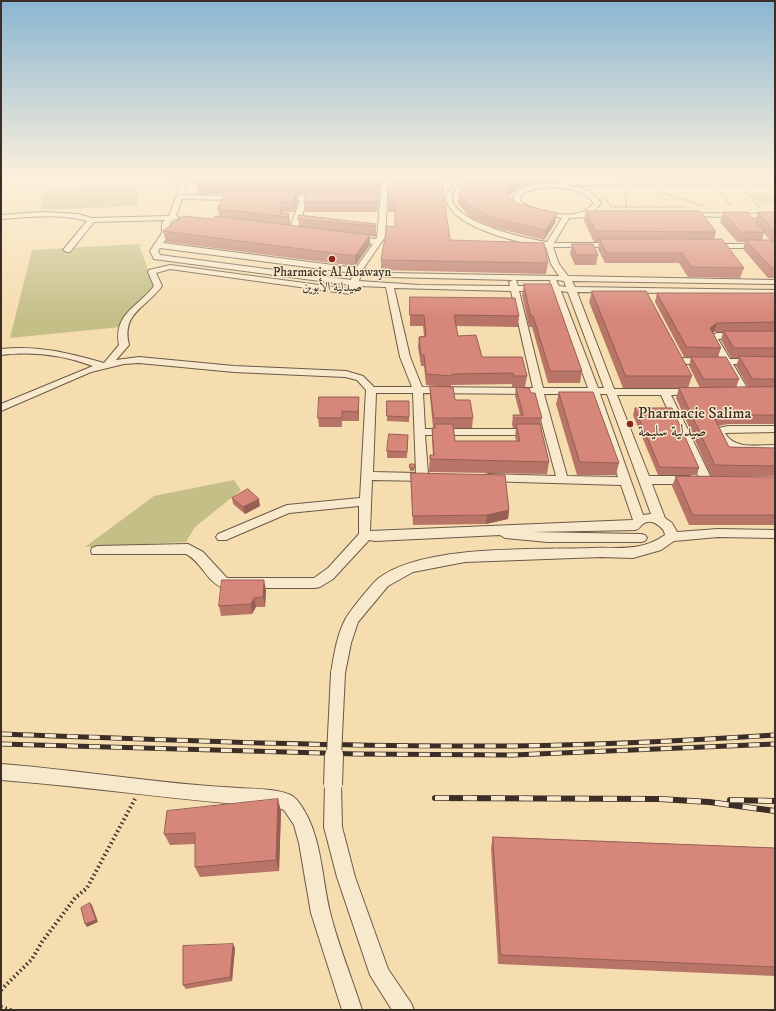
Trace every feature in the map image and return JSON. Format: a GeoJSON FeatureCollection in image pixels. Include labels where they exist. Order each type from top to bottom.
{"type":"FeatureCollection","features":[{"type":"Feature","properties":{"kind":"street"},"geometry":{"type":"LineString","coordinates":[[67,250],[89,223]]}},
{"type":"Feature","properties":{"kind":"street"},"geometry":{"type":"LineString","coordinates":[[167,223],[166,233],[154,251],[154,254],[157,257],[172,263],[350,292],[353,290],[357,272],[378,242],[382,229],[381,223]]}},
{"type":"Feature","properties":{"kind":"street"},"geometry":{"type":"LineString","coordinates":[[293,231],[296,223]]}},
{"type":"Feature","properties":{"kind":"street"},"geometry":{"type":"LineString","coordinates":[[476,223],[490,230],[549,245],[620,245]]}},
{"type":"Feature","properties":{"kind":"street"},"geometry":{"type":"LineString","coordinates":[[566,223],[549,245],[555,275],[555,290],[594,392],[625,481],[637,523],[635,532],[642,539]]}},
{"type":"Feature","properties":{"kind":"street"},"geometry":{"type":"LineString","coordinates":[[347,238],[378,242]]}},
{"type":"Feature","properties":{"kind":"street"},"geometry":{"type":"LineString","coordinates":[[699,246],[770,244],[775,252]]}},
{"type":"Feature","properties":{"kind":"street"},"geometry":{"type":"LineString","coordinates":[[158,245],[357,272],[411,276],[512,278],[555,275],[568,280],[775,282]]}},
{"type":"Feature","properties":{"kind":"street"},"geometry":{"type":"LineString","coordinates":[[105,365],[124,345],[122,329],[127,319],[158,286],[152,272],[172,263]]}},
{"type":"Feature","properties":{"kind":"street"},"geometry":{"type":"LineString","coordinates":[[512,278],[548,432],[562,478]]}},
{"type":"Feature","properties":{"kind":"street"},"geometry":{"type":"LineString","coordinates":[[568,280],[666,532]]}},
{"type":"Feature","properties":{"kind":"street"},"geometry":{"type":"LineString","coordinates":[[355,283],[390,286],[572,290],[645,295],[775,292]]}},
{"type":"Feature","properties":{"kind":"street"},"geometry":{"type":"LineString","coordinates":[[390,286],[405,357],[418,390],[422,477]]}},
{"type":"Feature","properties":{"kind":"street"},"geometry":{"type":"LineString","coordinates":[[731,393],[749,393],[726,361],[713,338],[717,336],[745,336]]}},
{"type":"Feature","properties":{"kind":"street"},"geometry":{"type":"LineString","coordinates":[[1,352],[22,349],[40,351],[66,355],[105,365]]}},
{"type":"Feature","properties":{"kind":"street"},"geometry":{"type":"LineString","coordinates":[[371,390],[611,393],[700,392],[688,377],[678,357],[726,361],[775,362]]}},
{"type":"Feature","properties":{"kind":"street"},"geometry":{"type":"LineString","coordinates":[[1,408],[105,365],[139,360],[234,369],[346,374],[360,378],[371,390],[368,476],[364,532],[366,535]]}},
{"type":"Feature","properties":{"kind":"street"},"geometry":{"type":"LineString","coordinates":[[665,392],[706,480]]}},
{"type":"Feature","properties":{"kind":"street"},"geometry":{"type":"LineString","coordinates":[[775,430],[728,429],[718,431],[725,442],[732,446],[741,448],[775,448]]}},
{"type":"Feature","properties":{"kind":"street"},"geometry":{"type":"LineString","coordinates":[[421,432],[548,432]]}},
{"type":"Feature","properties":{"kind":"street"},"geometry":{"type":"LineString","coordinates":[[368,476],[438,477]]}},
{"type":"Feature","properties":{"kind":"street"},"geometry":{"type":"LineString","coordinates":[[476,478],[562,478],[625,481]]}},
{"type":"Feature","properties":{"kind":"street"},"geometry":{"type":"LineString","coordinates":[[645,480],[721,480]]}},
{"type":"Feature","properties":{"kind":"street"},"geometry":{"type":"LineString","coordinates":[[222,537],[287,509],[366,500]]}},
{"type":"Feature","properties":{"kind":"street"},"geometry":{"type":"LineString","coordinates":[[366,535],[374,537],[492,532],[521,528],[637,523],[650,518],[666,532],[775,534]]}},
{"type":"Feature","properties":{"kind":"street"},"geometry":{"type":"LineString","coordinates":[[492,532],[542,537],[642,539],[654,544],[666,532]]}},
{"type":"Feature","properties":{"kind":"street"},"geometry":{"type":"LineString","coordinates":[[404,1010],[380,975],[346,877],[333,827],[333,785],[338,673],[344,643],[352,620],[383,582],[410,568],[465,557],[601,552],[645,552],[666,532]]}},
{"type":"Feature","properties":{"kind":"street"},"geometry":{"type":"LineString","coordinates":[[97,551],[188,549],[196,552],[218,579],[224,583],[315,583],[330,576],[346,555],[366,535]]}},
{"type":"Feature","properties":{"kind":"street"},"geometry":{"type":"LineString","coordinates":[[601,552],[621,543],[642,539]]}},
{"type":"Feature","properties":{"kind":"street"},"geometry":{"type":"LineString","coordinates":[[1,772],[65,777],[211,795],[275,799],[290,804],[302,821],[308,843],[321,913],[352,1010]]}},
{"type":"Feature","properties":{"kind":"path"},"geometry":{"type":"LineString","coordinates":[[1,990],[32,959],[42,942],[75,898],[87,888],[141,786]]}},
{"type":"Feature","properties":{"kind":"path"},"geometry":{"type":"LineString","coordinates":[[1,1007],[11,1010]]}},
{"type":"Feature","properties":{"kind":"shaded area"},"geometry":{"type":"Polygon","coordinates":[[[139,244],[156,292],[121,327],[10,338],[32,250],[139,244]]]}},
{"type":"Feature","properties":{"kind":"shaded area"},"geometry":{"type":"Polygon","coordinates":[[[234,480],[241,490],[195,527],[186,542],[85,547],[154,496],[234,480]]]}},
{"type":"Feature","properties":{"kind":"building"},"geometry":{"type":"Polygon","coordinates":[[[174,223],[274,223],[370,235],[355,256],[163,231],[174,223]]]}},
{"type":"Feature","properties":{"kind":"building"},"geometry":{"type":"Polygon","coordinates":[[[344,223],[369,223],[376,224],[375,226],[344,223]]]}},
{"type":"Feature","properties":{"kind":"building"},"geometry":{"type":"Polygon","coordinates":[[[395,223],[448,223],[450,240],[544,243],[548,263],[381,260],[387,226],[395,227],[395,223]]]}},
{"type":"Feature","properties":{"kind":"building"},"geometry":{"type":"Polygon","coordinates":[[[515,223],[550,223],[546,230],[515,223]]]}},
{"type":"Feature","properties":{"kind":"building"},"geometry":{"type":"Polygon","coordinates":[[[592,223],[709,223],[716,232],[596,231],[592,223]]]}},
{"type":"Feature","properties":{"kind":"building"},"geometry":{"type":"Polygon","coordinates":[[[733,223],[757,223],[765,232],[741,232],[733,223]]]}},
{"type":"Feature","properties":{"kind":"building"},"geometry":{"type":"Polygon","coordinates":[[[768,223],[775,223],[775,232],[768,223]]]}},
{"type":"Feature","properties":{"kind":"building"},"geometry":{"type":"Polygon","coordinates":[[[600,239],[722,239],[744,268],[691,267],[682,253],[607,253],[600,239]]]}},
{"type":"Feature","properties":{"kind":"building"},"geometry":{"type":"Polygon","coordinates":[[[746,240],[771,240],[775,244],[775,268],[772,268],[746,240]]]}},
{"type":"Feature","properties":{"kind":"building"},"geometry":{"type":"Polygon","coordinates":[[[572,244],[593,244],[598,255],[577,255],[572,244]]]}},
{"type":"Feature","properties":{"kind":"building"},"geometry":{"type":"Polygon","coordinates":[[[524,284],[551,284],[582,371],[550,371],[533,316],[531,316],[524,284]]]}},
{"type":"Feature","properties":{"kind":"building"},"geometry":{"type":"Polygon","coordinates":[[[592,291],[646,291],[692,376],[626,376],[592,291]]]}},
{"type":"Feature","properties":{"kind":"building"},"geometry":{"type":"Polygon","coordinates":[[[657,293],[775,293],[775,322],[717,323],[710,328],[721,348],[687,347],[657,293]]]}},
{"type":"Feature","properties":{"kind":"building"},"geometry":{"type":"Polygon","coordinates":[[[410,297],[515,298],[519,316],[454,315],[458,336],[476,335],[482,357],[522,357],[527,376],[514,376],[513,373],[452,374],[452,376],[426,374],[424,355],[421,355],[419,337],[426,336],[424,315],[410,315],[410,297]]]}},
{"type":"Feature","properties":{"kind":"building"},"geometry":{"type":"Polygon","coordinates":[[[724,331],[775,331],[775,348],[734,348],[724,331]]]}},
{"type":"Feature","properties":{"kind":"building"},"geometry":{"type":"Polygon","coordinates":[[[739,356],[775,357],[775,379],[753,379],[739,356]]]}},
{"type":"Feature","properties":{"kind":"building"},"geometry":{"type":"Polygon","coordinates":[[[691,357],[726,357],[739,379],[704,379],[691,357]]]}},
{"type":"Feature","properties":{"kind":"building"},"geometry":{"type":"Polygon","coordinates":[[[430,386],[453,387],[455,400],[470,400],[473,418],[434,418],[430,386]]]}},
{"type":"Feature","properties":{"kind":"building"},"geometry":{"type":"Polygon","coordinates":[[[516,387],[529,388],[531,393],[535,393],[542,418],[514,418],[513,415],[523,415],[516,387]]]}},
{"type":"Feature","properties":{"kind":"building"},"geometry":{"type":"Polygon","coordinates":[[[775,387],[775,415],[732,415],[714,417],[729,447],[775,448],[775,466],[715,465],[679,388],[775,387]]]}},
{"type":"Feature","properties":{"kind":"building"},"geometry":{"type":"Polygon","coordinates":[[[559,392],[593,392],[619,463],[580,462],[559,392]]]}},
{"type":"Feature","properties":{"kind":"building"},"geometry":{"type":"Polygon","coordinates":[[[319,397],[359,397],[358,412],[342,411],[342,418],[318,418],[319,397]]]}},
{"type":"Feature","properties":{"kind":"building"},"geometry":{"type":"Polygon","coordinates":[[[387,401],[409,401],[409,417],[387,416],[387,401]]]}},
{"type":"Feature","properties":{"kind":"building"},"geometry":{"type":"Polygon","coordinates":[[[635,408],[672,408],[699,468],[660,467],[635,408]]]}},
{"type":"Feature","properties":{"kind":"building"},"geometry":{"type":"Polygon","coordinates":[[[435,424],[453,424],[455,441],[520,441],[516,424],[540,424],[549,462],[430,459],[430,455],[434,455],[432,428],[435,428],[435,424]]]}},
{"type":"Feature","properties":{"kind":"building"},"geometry":{"type":"Polygon","coordinates":[[[389,434],[408,435],[407,452],[387,451],[389,434]]]}},
{"type":"Feature","properties":{"kind":"building"},"geometry":{"type":"Polygon","coordinates":[[[410,464],[414,464],[415,468],[410,468],[410,464]]]}},
{"type":"Feature","properties":{"kind":"building"},"geometry":{"type":"Polygon","coordinates":[[[411,473],[505,475],[509,510],[487,515],[413,516],[411,473]]]}},
{"type":"Feature","properties":{"kind":"building"},"geometry":{"type":"Polygon","coordinates":[[[676,476],[775,477],[775,515],[693,515],[676,476]]]}},
{"type":"Feature","properties":{"kind":"building"},"geometry":{"type":"Polygon","coordinates":[[[248,489],[259,499],[243,507],[232,498],[248,489]]]}},
{"type":"Feature","properties":{"kind":"building"},"geometry":{"type":"Polygon","coordinates":[[[222,580],[264,580],[263,597],[254,598],[251,604],[219,606],[222,580]]]}},
{"type":"Feature","properties":{"kind":"building"},"geometry":{"type":"Polygon","coordinates":[[[278,799],[276,860],[195,867],[195,833],[164,834],[167,811],[278,799]]]}},
{"type":"Feature","properties":{"kind":"building"},"geometry":{"type":"Polygon","coordinates":[[[493,837],[775,848],[775,967],[501,955],[493,837]]]}},
{"type":"Feature","properties":{"kind":"building"},"geometry":{"type":"Polygon","coordinates":[[[90,903],[96,920],[85,924],[81,908],[90,903]]]}},
{"type":"Feature","properties":{"kind":"building"},"geometry":{"type":"Polygon","coordinates":[[[233,944],[230,977],[183,985],[183,946],[233,944]]]}},
{"type":"Feature","properties":{"kind":"railway"},"geometry":{"type":"LineString","coordinates":[[1,734],[283,744],[396,746],[533,746],[614,744],[775,735]]}},
{"type":"Feature","properties":{"kind":"railway"},"geometry":{"type":"LineString","coordinates":[[1,744],[357,754],[513,755],[775,744]]}},
{"type":"Feature","properties":{"kind":"railway"},"geometry":{"type":"LineString","coordinates":[[435,798],[660,799],[709,802],[775,811]]}},
{"type":"Feature","properties":{"kind":"railway"},"geometry":{"type":"LineString","coordinates":[[730,800],[775,801]]}},
{"type":"Feature","properties":{"kind":"place","name":"Pharmacie Al Abawayn صيدلية الأبوين"},"geometry":{"type":"Point","coordinates":[332,259]}},
{"type":"Feature","properties":{"kind":"place","name":"Pharmacie Salima صيدلية سليمة"},"geometry":{"type":"Point","coordinates":[630,424]}}]}
